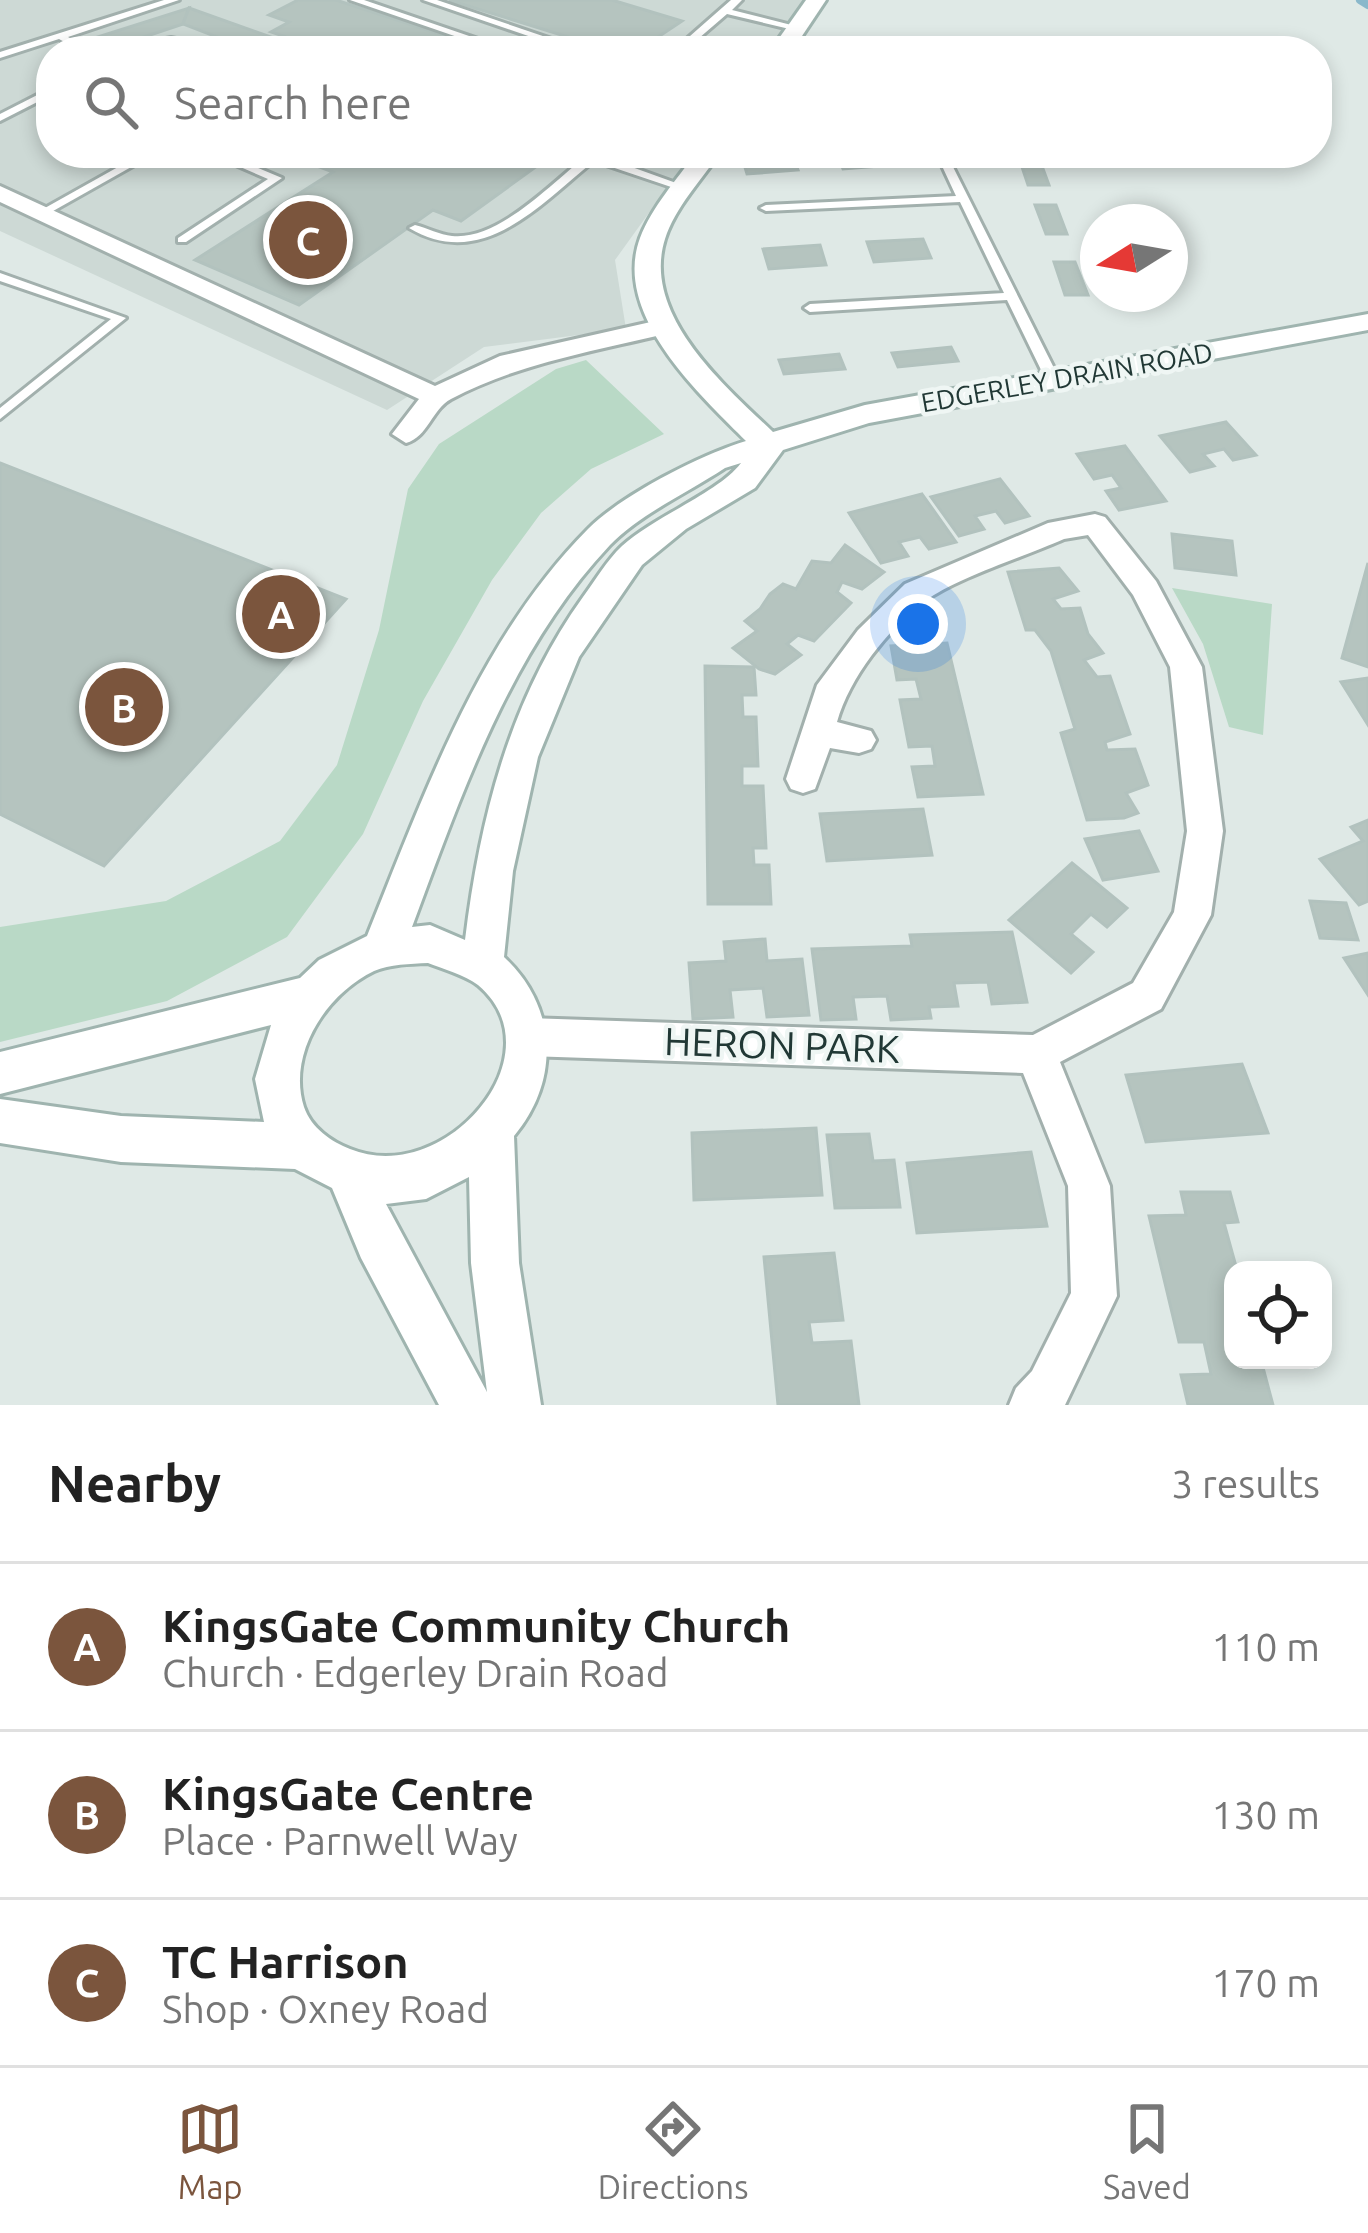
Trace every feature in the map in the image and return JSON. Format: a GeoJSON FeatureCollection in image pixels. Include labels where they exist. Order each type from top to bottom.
{"type":"FeatureCollection","features":[{"type":"Feature","properties":{"kind":"street"},"geometry":{"type":"LineString","coordinates":[[792,36],[816,0]]}},
{"type":"Feature","properties":{"kind":"street"},"geometry":{"type":"LineString","coordinates":[[698,168],[652,238],[645,264],[650,294],[664,327],[770,447]]}},
{"type":"Feature","properties":{"kind":"street"},"geometry":{"type":"LineString","coordinates":[[0,193],[435,396]]}},
{"type":"Feature","properties":{"kind":"street","name":"EDGERLEY DRAIN ROAD"},"geometry":{"type":"LineString","coordinates":[[382,950],[451,774],[518,641],[562,579],[602,535],[657,497],[714,461],[865,415],[1368,322]]}},
{"type":"Feature","properties":{"kind":"street"},"geometry":{"type":"LineString","coordinates":[[406,434],[435,396],[509,362],[664,327]]}},
{"type":"Feature","properties":{"kind":"street","name":"EDGERLEY DRAIN ROAD"},"geometry":{"type":"LineString","coordinates":[[483,962],[493,871],[519,757],[562,652],[630,557],[676,521],[744,481],[770,447]]}},
{"type":"Feature","properties":{"kind":"street","name":"HERON PARK"},"geometry":{"type":"LineString","coordinates":[[529,1037],[1036,1054],[1147,996],[1192,915],[1205,831],[1186,668],[1145,589],[1095,524],[1058,530],[916,592],[869,638],[829,694],[803,779]]}},
{"type":"Feature","properties":{"kind":"street"},"geometry":{"type":"LineString","coordinates":[[818,733],[859,740]]}},
{"type":"Feature","properties":{"kind":"street"},"geometry":{"type":"LineString","coordinates":[[0,1073],[308,996],[359,958],[430,944],[465,952],[511,988],[529,1037],[526,1072],[514,1105],[490,1136],[460,1160],[424,1175],[387,1181],[350,1175],[319,1160],[285,1119],[278,1086],[280,1052],[308,996]]}},
{"type":"Feature","properties":{"kind":"street"},"geometry":{"type":"LineString","coordinates":[[1033,1405],[1049,1388],[1094,1296],[1089,1186],[1036,1054]]}},
{"type":"Feature","properties":{"kind":"street"},"geometry":{"type":"LineString","coordinates":[[0,1121],[121,1139],[304,1147]]}},
{"type":"Feature","properties":{"kind":"street"},"geometry":{"type":"LineString","coordinates":[[490,1136],[495,1262],[514,1405]]}},
{"type":"Feature","properties":{"kind":"street"},"geometry":{"type":"LineString","coordinates":[[350,1175],[378,1241],[467,1405]]}},
{"type":"Feature","properties":{"kind":"lane"},"geometry":{"type":"LineString","coordinates":[[60,36],[174,0]]}},
{"type":"Feature","properties":{"kind":"lane"},"geometry":{"type":"LineString","coordinates":[[355,0],[463,36]]}},
{"type":"Feature","properties":{"kind":"lane"},"geometry":{"type":"LineString","coordinates":[[428,0],[537,36]]}},
{"type":"Feature","properties":{"kind":"lane"},"geometry":{"type":"LineString","coordinates":[[696,36],[737,0]]}},
{"type":"Feature","properties":{"kind":"lane"},"geometry":{"type":"LineString","coordinates":[[726,11],[798,28]]}},
{"type":"Feature","properties":{"kind":"lane"},"geometry":{"type":"LineString","coordinates":[[0,55],[36,44]]}},
{"type":"Feature","properties":{"kind":"lane"},"geometry":{"type":"LineString","coordinates":[[0,118],[36,100]]}},
{"type":"Feature","properties":{"kind":"lane"},"geometry":{"type":"LineString","coordinates":[[42,213],[124,168]]}},
{"type":"Feature","properties":{"kind":"lane"},"geometry":{"type":"LineString","coordinates":[[182,240],[276,178],[251,168]]}},
{"type":"Feature","properties":{"kind":"lane"},"geometry":{"type":"LineString","coordinates":[[415,228],[450,240],[480,236],[500,227],[571,168]]}},
{"type":"Feature","properties":{"kind":"lane"},"geometry":{"type":"LineString","coordinates":[[625,168],[684,188]]}},
{"type":"Feature","properties":{"kind":"lane"},"geometry":{"type":"LineString","coordinates":[[947,168],[1052,378]]}},
{"type":"Feature","properties":{"kind":"lane"},"geometry":{"type":"LineString","coordinates":[[766,208],[962,199]]}},
{"type":"Feature","properties":{"kind":"lane"},"geometry":{"type":"LineString","coordinates":[[0,277],[120,318],[0,415]]}},
{"type":"Feature","properties":{"kind":"lane"},"geometry":{"type":"LineString","coordinates":[[810,308],[1010,296]]}},
{"type":"Feature","properties":{"kind":"shaded area"},"geometry":{"type":"Polygon","coordinates":[[[0,0],[804,0],[778,36],[36,36],[36,168],[681,168],[615,260],[626,329],[484,347],[387,410],[0,231],[0,0]]]}},
{"type":"Feature","properties":{"kind":"green space"},"geometry":{"type":"Polygon","coordinates":[[[586,360],[664,434],[591,469],[541,513],[492,580],[423,701],[363,834],[287,937],[167,1001],[0,1042],[0,927],[166,901],[280,841],[337,765],[379,630],[408,489],[439,444],[556,369],[586,360]]]}},
{"type":"Feature","properties":{"kind":"green space"},"geometry":{"type":"Polygon","coordinates":[[[1172,588],[1272,604],[1263,735],[1229,727],[1203,644],[1172,588]]]}},
{"type":"Feature","properties":{"kind":"building"},"geometry":{"type":"Polygon","coordinates":[[[298,0],[336,0],[446,36],[283,36],[271,32],[289,22],[269,15],[298,0]]]}},
{"type":"Feature","properties":{"kind":"building"},"geometry":{"type":"Polygon","coordinates":[[[449,0],[612,0],[682,21],[660,36],[565,36],[449,0]]]}},
{"type":"Feature","properties":{"kind":"building"},"geometry":{"type":"Polygon","coordinates":[[[189,8],[183,24],[147,36],[101,36],[189,8]]]}},
{"type":"Feature","properties":{"kind":"building"},"geometry":{"type":"Polygon","coordinates":[[[189,8],[268,36],[214,36],[183,24],[189,8]]]}},
{"type":"Feature","properties":{"kind":"building"},"geometry":{"type":"Polygon","coordinates":[[[322,168],[534,168],[461,221],[433,210],[299,305],[195,260],[333,172],[322,168]]]}},
{"type":"Feature","properties":{"kind":"building"},"geometry":{"type":"Polygon","coordinates":[[[745,168],[798,170],[747,174],[745,168]]]}},
{"type":"Feature","properties":{"kind":"building"},"geometry":{"type":"Polygon","coordinates":[[[1022,168],[1043,168],[1049,185],[1028,185],[1022,168]]]}},
{"type":"Feature","properties":{"kind":"building"},"geometry":{"type":"Polygon","coordinates":[[[1035,205],[1056,205],[1067,234],[1046,234],[1035,205]]]}},
{"type":"Feature","properties":{"kind":"building"},"geometry":{"type":"Polygon","coordinates":[[[923,239],[931,258],[874,262],[867,242],[923,239]]]}},
{"type":"Feature","properties":{"kind":"building"},"geometry":{"type":"Polygon","coordinates":[[[820,245],[826,265],[769,269],[763,249],[820,245]]]}},
{"type":"Feature","properties":{"kind":"building"},"geometry":{"type":"Polygon","coordinates":[[[1054,262],[1075,262],[1080,275],[1080,295],[1065,295],[1054,262]]]}},
{"type":"Feature","properties":{"kind":"building"},"geometry":{"type":"Polygon","coordinates":[[[951,347],[958,361],[898,367],[892,353],[951,347]]]}},
{"type":"Feature","properties":{"kind":"building"},"geometry":{"type":"Polygon","coordinates":[[[839,354],[845,369],[784,374],[779,360],[839,354]]]}},
{"type":"Feature","properties":{"kind":"building"},"geometry":{"type":"Polygon","coordinates":[[[1226,422],[1256,455],[1233,460],[1224,449],[1203,454],[1214,466],[1190,472],[1160,436],[1226,422]]]}},
{"type":"Feature","properties":{"kind":"building"},"geometry":{"type":"Polygon","coordinates":[[[1125,446],[1166,501],[1119,510],[1106,491],[1121,488],[1112,475],[1094,479],[1077,454],[1125,446]]]}},
{"type":"Feature","properties":{"kind":"building"},"geometry":{"type":"Polygon","coordinates":[[[0,463],[346,599],[104,866],[0,814],[0,463]]]}},
{"type":"Feature","properties":{"kind":"building"},"geometry":{"type":"Polygon","coordinates":[[[1000,479],[1029,516],[1005,523],[996,511],[975,516],[984,529],[959,536],[931,497],[1000,479]]]}},
{"type":"Feature","properties":{"kind":"building"},"geometry":{"type":"Polygon","coordinates":[[[922,494],[956,542],[929,549],[920,537],[899,542],[908,556],[881,563],[849,513],[922,494]]]}},
{"type":"Feature","properties":{"kind":"building"},"geometry":{"type":"Polygon","coordinates":[[[1172,534],[1232,541],[1236,575],[1175,568],[1172,534]]]}},
{"type":"Feature","properties":{"kind":"building"},"geometry":{"type":"Polygon","coordinates":[[[845,545],[884,572],[862,589],[842,582],[837,592],[851,603],[814,641],[798,635],[787,644],[801,655],[775,674],[759,669],[733,648],[757,631],[745,621],[770,594],[783,584],[796,589],[812,561],[831,563],[845,545]]]}},
{"type":"Feature","properties":{"kind":"building"},"geometry":{"type":"Polygon","coordinates":[[[1368,563],[1368,667],[1342,658],[1368,563]]]}},
{"type":"Feature","properties":{"kind":"building"},"geometry":{"type":"Polygon","coordinates":[[[1059,568],[1078,591],[1053,599],[1061,609],[1080,608],[1088,634],[1103,653],[1084,660],[1097,677],[1110,676],[1130,734],[1105,742],[1107,750],[1135,749],[1148,785],[1126,793],[1138,813],[1124,818],[1087,820],[1061,733],[1075,729],[1051,651],[1035,630],[1026,630],[1008,572],[1059,568]]]}},
{"type":"Feature","properties":{"kind":"building"},"geometry":{"type":"Polygon","coordinates":[[[947,643],[983,794],[918,797],[912,767],[935,766],[932,746],[909,747],[900,700],[921,699],[916,679],[897,680],[891,646],[947,643]]]}},
{"type":"Feature","properties":{"kind":"building"},"geometry":{"type":"Polygon","coordinates":[[[705,666],[754,667],[756,695],[742,695],[743,717],[756,717],[758,766],[742,766],[742,786],[763,786],[766,848],[753,848],[754,865],[769,865],[771,904],[708,904],[705,666]]]}},
{"type":"Feature","properties":{"kind":"building"},"geometry":{"type":"Polygon","coordinates":[[[1368,678],[1368,725],[1341,682],[1368,678]]]}},
{"type":"Feature","properties":{"kind":"building"},"geometry":{"type":"Polygon","coordinates":[[[923,809],[932,855],[827,861],[820,814],[923,809]]]}},
{"type":"Feature","properties":{"kind":"building"},"geometry":{"type":"Polygon","coordinates":[[[1368,820],[1368,901],[1359,905],[1320,859],[1363,841],[1351,827],[1368,820]]]}},
{"type":"Feature","properties":{"kind":"building"},"geometry":{"type":"Polygon","coordinates":[[[1139,831],[1158,871],[1103,880],[1085,839],[1139,831]]]}},
{"type":"Feature","properties":{"kind":"building"},"geometry":{"type":"Polygon","coordinates":[[[1072,863],[1127,908],[1107,927],[1091,914],[1071,934],[1093,952],[1071,973],[1009,920],[1072,863]]]}},
{"type":"Feature","properties":{"kind":"building"},"geometry":{"type":"Polygon","coordinates":[[[1310,901],[1346,903],[1358,940],[1320,938],[1310,901]]]}},
{"type":"Feature","properties":{"kind":"building"},"geometry":{"type":"Polygon","coordinates":[[[1012,932],[1027,1002],[992,1004],[988,982],[954,983],[958,1006],[929,1007],[931,1018],[891,1020],[887,996],[853,997],[856,1019],[821,1020],[812,949],[912,946],[910,935],[1012,932]]]}},
{"type":"Feature","properties":{"kind":"building"},"geometry":{"type":"Polygon","coordinates":[[[765,939],[767,961],[802,959],[809,1015],[767,1017],[763,988],[730,990],[733,1017],[693,1019],[689,963],[726,961],[724,942],[765,939]]]}},
{"type":"Feature","properties":{"kind":"building"},"geometry":{"type":"Polygon","coordinates":[[[1368,953],[1368,995],[1344,958],[1368,953]]]}},
{"type":"Feature","properties":{"kind":"building"},"geometry":{"type":"Polygon","coordinates":[[[1242,1064],[1268,1133],[1146,1142],[1126,1075],[1242,1064]]]}},
{"type":"Feature","properties":{"kind":"building"},"geometry":{"type":"Polygon","coordinates":[[[816,1128],[822,1195],[694,1200],[692,1133],[816,1128]]]}},
{"type":"Feature","properties":{"kind":"building"},"geometry":{"type":"Polygon","coordinates":[[[869,1134],[873,1161],[894,1160],[900,1207],[835,1208],[827,1135],[869,1134]]]}},
{"type":"Feature","properties":{"kind":"building"},"geometry":{"type":"Polygon","coordinates":[[[1031,1152],[1047,1226],[917,1233],[907,1163],[1031,1152]]]}},
{"type":"Feature","properties":{"kind":"building"},"geometry":{"type":"Polygon","coordinates":[[[1181,1192],[1230,1192],[1238,1222],[1224,1223],[1235,1261],[1224,1261],[1224,1369],[1263,1369],[1273,1405],[1188,1405],[1181,1375],[1211,1374],[1204,1342],[1179,1342],[1149,1216],[1186,1215],[1181,1192]]]}},
{"type":"Feature","properties":{"kind":"building"},"geometry":{"type":"Polygon","coordinates":[[[834,1253],[843,1320],[809,1322],[812,1343],[851,1341],[859,1405],[778,1405],[764,1257],[834,1253]]]}},
{"type":"Feature","properties":{"kind":"waterway"},"geometry":{"type":"LineString","coordinates":[[1360,0],[1368,5]]}},
{"type":"Feature","properties":{"kind":"place","name":"TC Harrison"},"geometry":{"type":"Point","coordinates":[308,240]}},
{"type":"Feature","properties":{"kind":"place","name":"KingsGate Community Church"},"geometry":{"type":"Point","coordinates":[281,614]}},
{"type":"Feature","properties":{"kind":"place","name":"KingsGate Centre"},"geometry":{"type":"Point","coordinates":[124,707]}}]}
